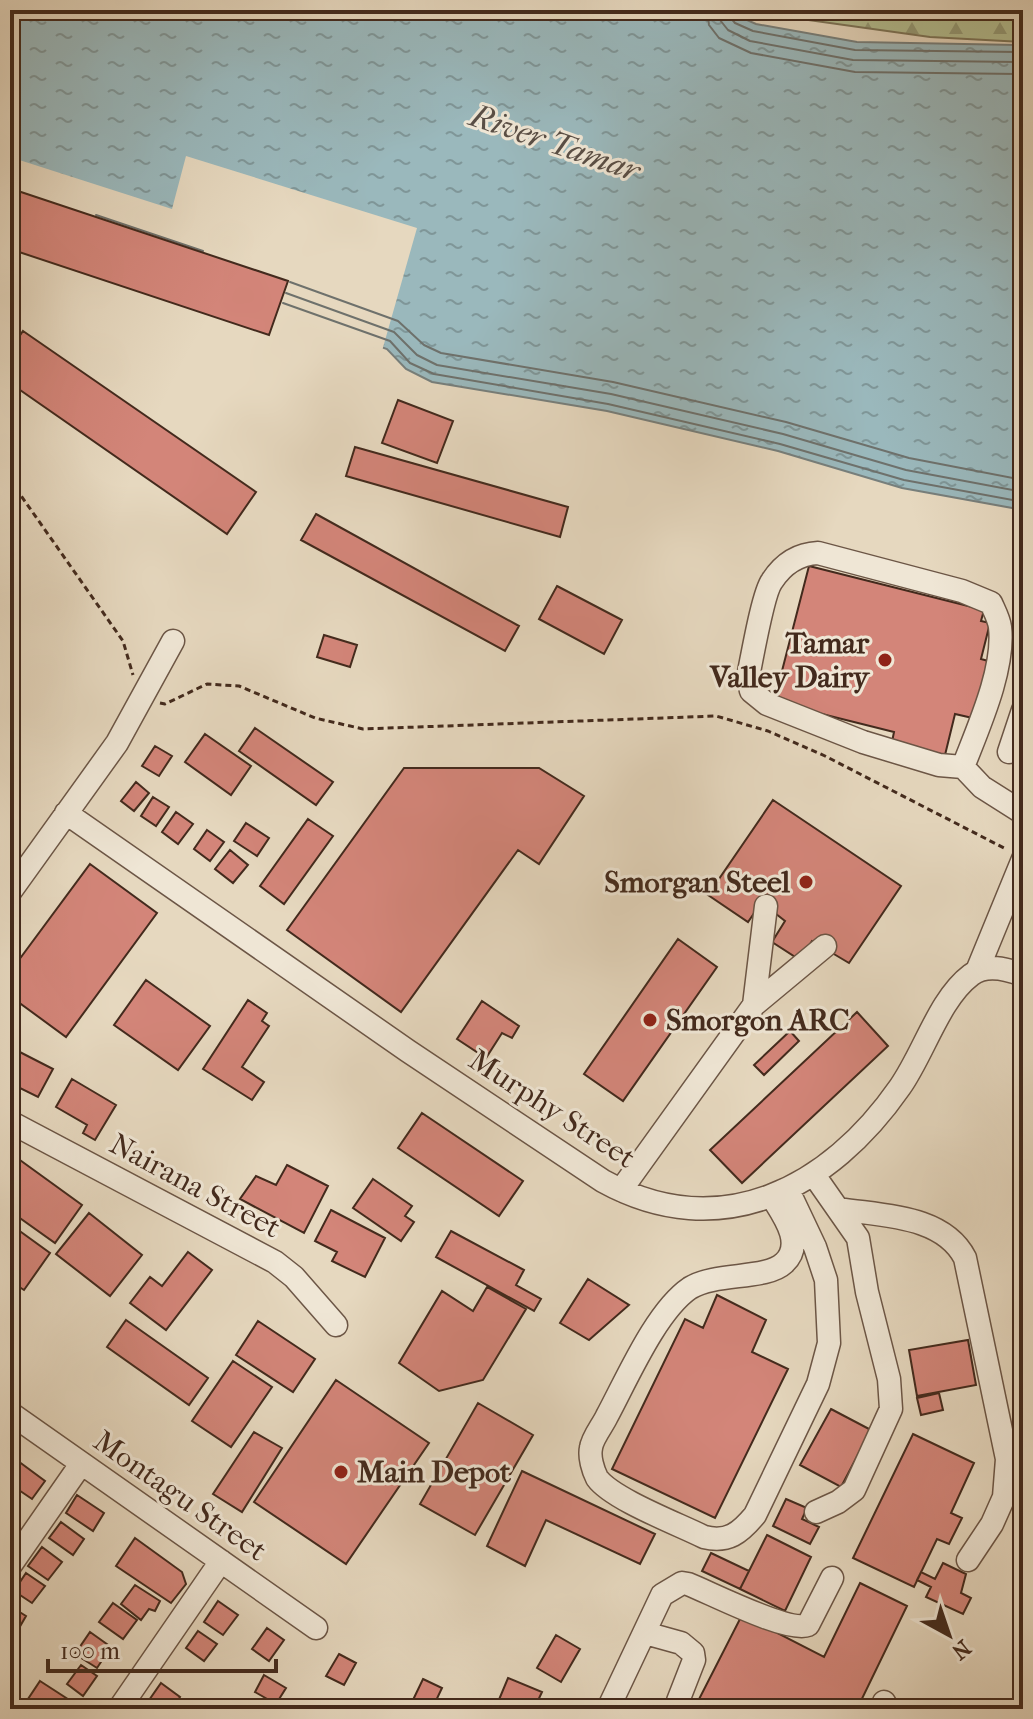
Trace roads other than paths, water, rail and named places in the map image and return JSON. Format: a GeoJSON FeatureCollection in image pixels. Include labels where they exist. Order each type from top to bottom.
{"type":"FeatureCollection","features":[{"type":"Feature","properties":{"kind":"street"},"geometry":{"type":"LineString","coordinates":[[963,767],[997,663],[1000,626],[991,603],[962,591],[818,553],[804,554],[792,560],[771,582],[748,677],[751,691],[767,704],[863,742],[939,765],[963,767],[982,787],[1023,813]]}},
{"type":"Feature","properties":{"kind":"street"},"geometry":{"type":"LineString","coordinates":[[10,892],[117,743],[173,641]]}},
{"type":"Feature","properties":{"kind":"street"},"geometry":{"type":"LineString","coordinates":[[1009,752],[1023,710]]}},
{"type":"Feature","properties":{"kind":"street","name":"Murphy Street"},"geometry":{"type":"LineString","coordinates":[[66,813],[408,1051],[621,1190],[662,1204],[728,1208],[780,1194],[838,1158],[868,1128],[901,1087],[954,990],[977,971]]}},
{"type":"Feature","properties":{"kind":"street"},"geometry":{"type":"LineString","coordinates":[[977,971],[1023,859]]}},
{"type":"Feature","properties":{"kind":"street"},"geometry":{"type":"LineString","coordinates":[[754,1005],[766,906]]}},
{"type":"Feature","properties":{"kind":"street"},"geometry":{"type":"LineString","coordinates":[[621,1190],[754,1005],[825,946]]}},
{"type":"Feature","properties":{"kind":"street"},"geometry":{"type":"LineString","coordinates":[[977,971],[1008,969],[1023,975]]}},
{"type":"Feature","properties":{"kind":"street","name":"Nairana Street"},"geometry":{"type":"LineString","coordinates":[[10,1122],[275,1262],[294,1277],[336,1325]]}},
{"type":"Feature","properties":{"kind":"street"},"geometry":{"type":"LineString","coordinates":[[814,1175],[858,1238],[867,1292],[889,1379],[891,1409],[854,1490],[816,1512]]}},
{"type":"Feature","properties":{"kind":"street"},"geometry":{"type":"LineString","coordinates":[[780,1194],[815,1247],[826,1280],[829,1343],[818,1384],[755,1515],[741,1531],[717,1540],[704,1537],[628,1500],[599,1481],[593,1469],[590,1448],[650,1336],[673,1304],[691,1288],[714,1278],[772,1270],[784,1263],[793,1245],[780,1194]]}},
{"type":"Feature","properties":{"kind":"street"},"geometry":{"type":"LineString","coordinates":[[840,1209],[932,1227],[959,1246],[965,1258],[1007,1459],[1004,1497],[992,1524],[968,1560]]}},
{"type":"Feature","properties":{"kind":"street","name":"Montagu Street"},"geometry":{"type":"LineString","coordinates":[[10,1413],[316,1628]]}},
{"type":"Feature","properties":{"kind":"street"},"geometry":{"type":"LineString","coordinates":[[10,1566],[81,1464]]}},
{"type":"Feature","properties":{"kind":"street"},"geometry":{"type":"LineString","coordinates":[[119,1709],[221,1561]]}},
{"type":"Feature","properties":{"kind":"street"},"geometry":{"type":"LineString","coordinates":[[608,1709],[662,1595],[682,1583],[774,1621],[802,1628],[808,1625],[832,1578]]}},
{"type":"Feature","properties":{"kind":"street"},"geometry":{"type":"LineString","coordinates":[[645,1633],[681,1643],[693,1653],[694,1660],[678,1701],[678,1709]]}},
{"type":"Feature","properties":{"kind":"water","name":"River Tamar"},"geometry":{"type":"Polygon","coordinates":[[[10,10],[734,10],[740,17],[756,24],[857,42],[1023,45],[1023,510],[902,488],[778,451],[607,411],[432,382],[406,369],[387,349],[130,256],[10,221],[10,10]]]}},
{"type":"Feature","properties":{"kind":"place","name":"Tamar Valley Dairy"},"geometry":{"type":"Point","coordinates":[885,660]}},
{"type":"Feature","properties":{"kind":"place","name":"Smorgan Steel"},"geometry":{"type":"Point","coordinates":[806,882]}},
{"type":"Feature","properties":{"kind":"place","name":"Smorgon ARC"},"geometry":{"type":"Point","coordinates":[650,1020]}},
{"type":"Feature","properties":{"kind":"place","name":"Main Depot"},"geometry":{"type":"Point","coordinates":[341,1472]}}]}
